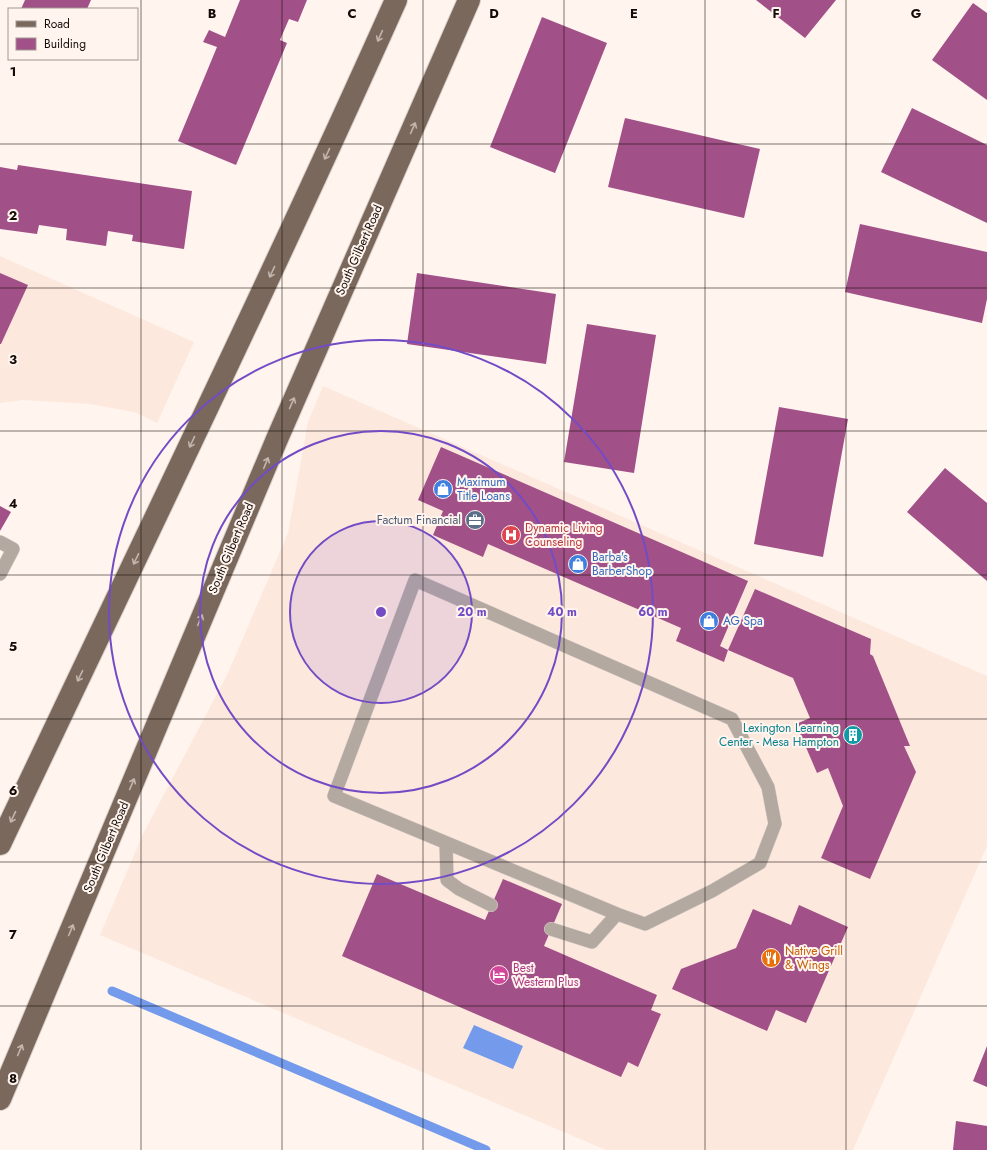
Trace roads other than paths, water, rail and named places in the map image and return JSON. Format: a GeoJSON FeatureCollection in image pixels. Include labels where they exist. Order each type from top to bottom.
{"type":"FeatureCollection","features":[{"type":"Feature","properties":{"kind":"main road"},"geometry":{"type":"LineString","coordinates":[[0,844],[186,455],[327,154],[396,0]]}},
{"type":"Feature","properties":{"kind":"main road","name":"South Gilbert Road"},"geometry":{"type":"LineString","coordinates":[[0,1099],[280,432],[469,0]]}},
{"type":"Feature","properties":{"kind":"lane"},"geometry":{"type":"LineString","coordinates":[[0,542],[14,549],[0,574]]}},
{"type":"Feature","properties":{"kind":"lane"},"geometry":{"type":"LineString","coordinates":[[415,580],[732,719],[768,787],[775,824],[760,863],[712,891],[645,924],[617,914],[334,796],[415,580]]}},
{"type":"Feature","properties":{"kind":"lane"},"geometry":{"type":"LineString","coordinates":[[446,843],[446,880],[459,889],[491,905]]}},
{"type":"Feature","properties":{"kind":"lane"},"geometry":{"type":"LineString","coordinates":[[551,929],[592,942],[617,914]]}},
{"type":"Feature","properties":{"kind":"water"},"geometry":{"type":"Polygon","coordinates":[[[474,1025],[523,1046],[513,1069],[463,1048],[474,1025]]]}},
{"type":"Feature","properties":{"kind":"waterway"},"geometry":{"type":"LineString","coordinates":[[112,991],[486,1150]]}},
{"type":"Feature","properties":{"kind":"place","name":"Maximum Title Loans"},"geometry":{"type":"Point","coordinates":[443,489]}},
{"type":"Feature","properties":{"kind":"place","name":"Factum Financial"},"geometry":{"type":"Point","coordinates":[475,520]}},
{"type":"Feature","properties":{"kind":"place","name":"Dynamic Living Counseling"},"geometry":{"type":"Point","coordinates":[511,535]}},
{"type":"Feature","properties":{"kind":"place","name":"Barba's BarberShop"},"geometry":{"type":"Point","coordinates":[578,564]}},
{"type":"Feature","properties":{"kind":"place","name":"AG Spa"},"geometry":{"type":"Point","coordinates":[709,621]}},
{"type":"Feature","properties":{"kind":"place","name":"Lexington Learning Center - Mesa Hampton"},"geometry":{"type":"Point","coordinates":[853,735]}},
{"type":"Feature","properties":{"kind":"place","name":"Native Grill & Wings"},"geometry":{"type":"Point","coordinates":[771,958]}},
{"type":"Feature","properties":{"kind":"place","name":"Best Western Plus"},"geometry":{"type":"Point","coordinates":[499,975]}}]}
